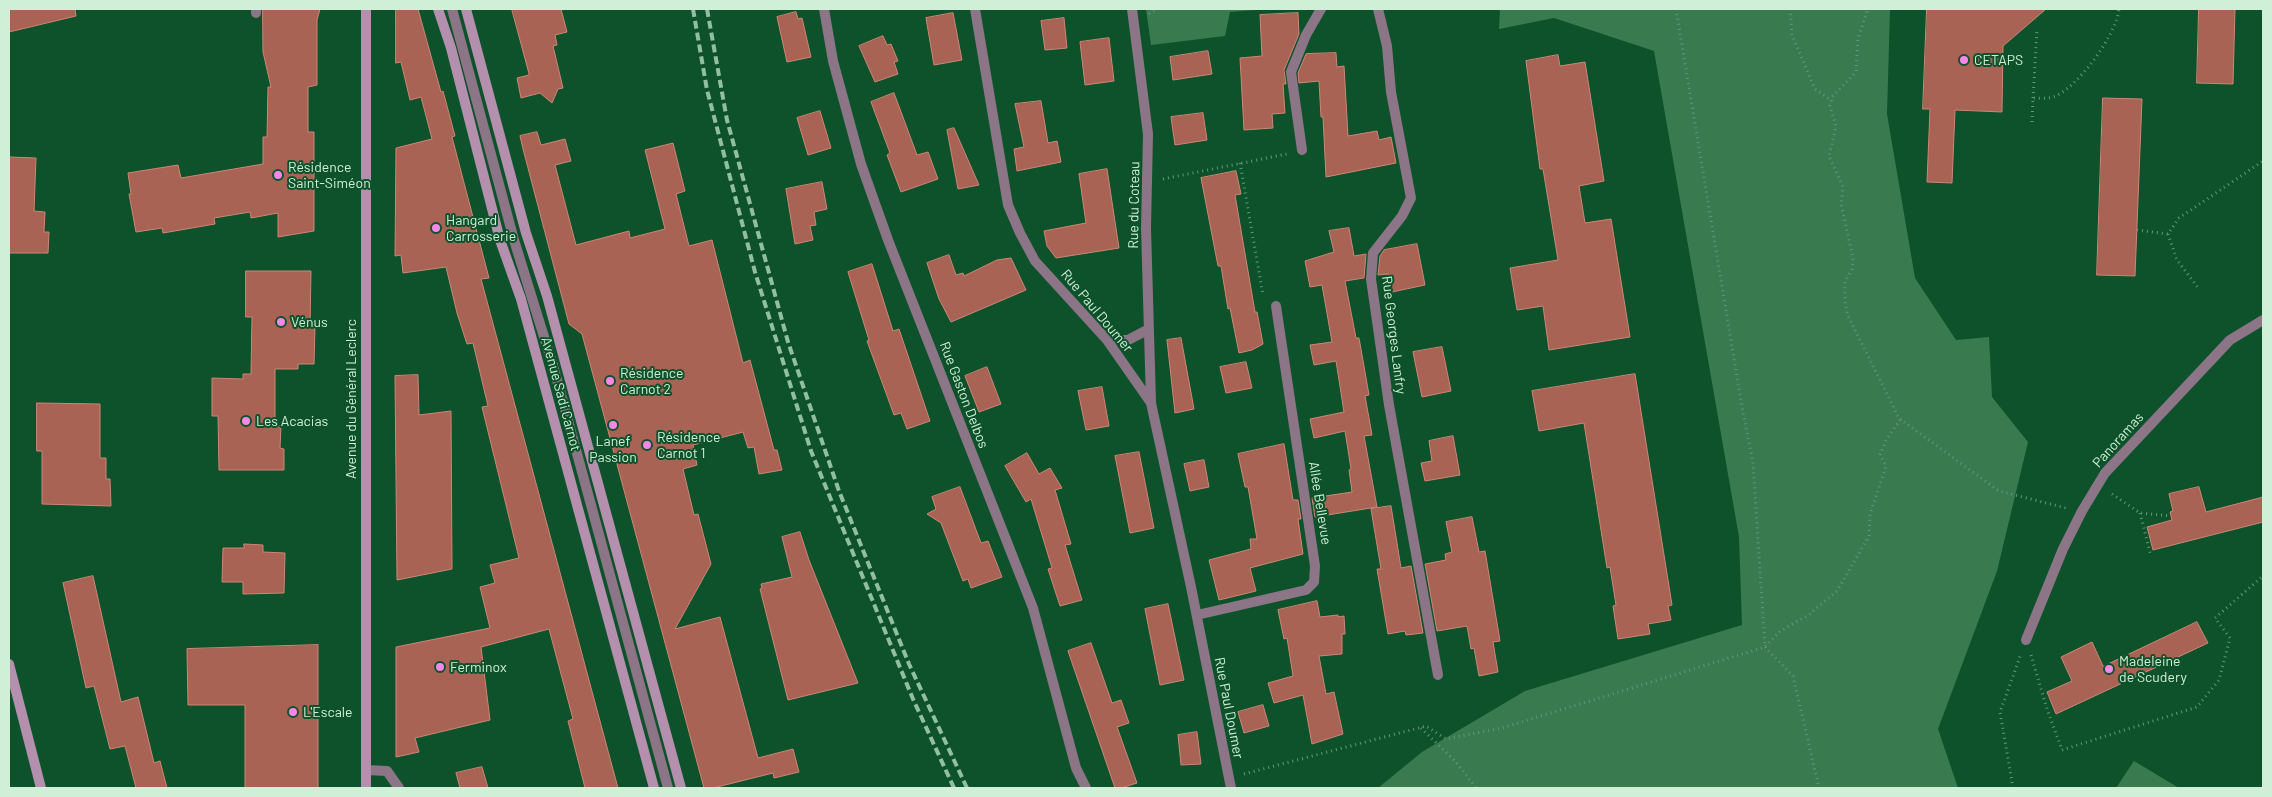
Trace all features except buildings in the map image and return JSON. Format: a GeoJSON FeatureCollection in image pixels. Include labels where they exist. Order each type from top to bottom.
{"type":"FeatureCollection","features":[{"type":"Feature","properties":{"kind":"main road","name":"Avenue du Général Leclerc"},"geometry":{"type":"LineString","coordinates":[[366,9],[366,788]]}},
{"type":"Feature","properties":{"kind":"main road","name":"Avenue Sadi Carnot"},"geometry":{"type":"LineString","coordinates":[[438,9],[451,48],[500,240],[521,299],[654,788]]}},
{"type":"Feature","properties":{"kind":"main road","name":"Avenue Sadi Carnot"},"geometry":{"type":"LineString","coordinates":[[466,9],[526,233],[547,296],[681,788]]}},
{"type":"Feature","properties":{"kind":"main road"},"geometry":{"type":"LineString","coordinates":[[9,664],[41,788]]}},
{"type":"Feature","properties":{"kind":"street"},"geometry":{"type":"LineString","coordinates":[[452,9],[514,240],[554,369],[668,788]]}},
{"type":"Feature","properties":{"kind":"street","name":"Rue Gaston Delbos"},"geometry":{"type":"LineString","coordinates":[[824,9],[833,61],[861,164],[888,240],[1033,608],[1076,768],[1086,788]]}},
{"type":"Feature","properties":{"kind":"street","name":"Rue Paul Doumer"},"geometry":{"type":"LineString","coordinates":[[974,9],[1008,205],[1020,233],[1036,261],[1107,340],[1151,403],[1197,615],[1230,783]]}},
{"type":"Feature","properties":{"kind":"street","name":"Rue du Coteau"},"geometry":{"type":"LineString","coordinates":[[1132,9],[1148,134],[1146,228],[1151,403]]}},
{"type":"Feature","properties":{"kind":"street"},"geometry":{"type":"LineString","coordinates":[[1302,150],[1291,72],[1306,35],[1321,9]]}},
{"type":"Feature","properties":{"kind":"street","name":"Rue Georges Lanfry"},"geometry":{"type":"LineString","coordinates":[[1378,9],[1387,46],[1391,92],[1411,198],[1402,216],[1373,253],[1371,279],[1389,405],[1438,675]]}},
{"type":"Feature","properties":{"kind":"street","name":"Allée Bellevue"},"geometry":{"type":"LineString","coordinates":[[1197,615],[1306,590],[1314,582],[1315,566],[1276,306]]}},
{"type":"Feature","properties":{"kind":"street","name":"Panoramas"},"geometry":{"type":"LineString","coordinates":[[2026,640],[2063,549],[2082,511],[2105,473],[2230,340],[2263,320]]}},
{"type":"Feature","properties":{"kind":"street"},"geometry":{"type":"LineString","coordinates":[[1107,340],[1128,340],[1149,329]]}},
{"type":"Feature","properties":{"kind":"street"},"geometry":{"type":"LineString","coordinates":[[366,770],[387,772],[399,788]]}},
{"type":"Feature","properties":{"kind":"path"},"geometry":{"type":"LineString","coordinates":[[1676,9],[1742,407],[1753,462],[1765,647],[1793,676],[1819,788]]}},
{"type":"Feature","properties":{"kind":"path"},"geometry":{"type":"LineString","coordinates":[[1790,9],[1792,35],[1815,90],[1832,100]]}},
{"type":"Feature","properties":{"kind":"path"},"geometry":{"type":"LineString","coordinates":[[1868,9],[1858,38],[1856,72],[1832,97],[1830,106],[1836,126],[1829,156],[1843,186],[1842,211],[1853,258],[1852,269],[1845,282],[1848,316],[1899,418],[1999,491],[2082,511]]}},
{"type":"Feature","properties":{"kind":"path"},"geometry":{"type":"LineString","coordinates":[[2033,98],[2053,97],[2078,79],[2107,38],[2118,16],[2118,9]]}},
{"type":"Feature","properties":{"kind":"path"},"geometry":{"type":"LineString","coordinates":[[2032,122],[2037,29]]}},
{"type":"Feature","properties":{"kind":"path"},"geometry":{"type":"LineString","coordinates":[[1148,182],[1302,150]]}},
{"type":"Feature","properties":{"kind":"path"},"geometry":{"type":"LineString","coordinates":[[2168,234],[2179,218],[2263,161]]}},
{"type":"Feature","properties":{"kind":"path"},"geometry":{"type":"LineString","coordinates":[[1240,163],[1264,299]]}},
{"type":"Feature","properties":{"kind":"path"},"geometry":{"type":"LineString","coordinates":[[2137,230],[2168,234]]}},
{"type":"Feature","properties":{"kind":"path"},"geometry":{"type":"LineString","coordinates":[[2168,234],[2177,260],[2199,289]]}},
{"type":"Feature","properties":{"kind":"path"},"geometry":{"type":"LineString","coordinates":[[1230,783],[1420,727],[1426,726],[1446,739],[1502,728],[1765,647],[1780,631],[1807,616],[1837,591],[1869,536],[1870,514],[1886,466],[1880,455],[1886,440],[1900,420],[1899,418]]}},
{"type":"Feature","properties":{"kind":"path"},"geometry":{"type":"LineString","coordinates":[[2098,485],[2140,513],[2171,516]]}},
{"type":"Feature","properties":{"kind":"path"},"geometry":{"type":"LineString","coordinates":[[2140,513],[2151,556]]}},
{"type":"Feature","properties":{"kind":"path"},"geometry":{"type":"LineString","coordinates":[[2026,640],[2047,709],[2062,750],[2197,707],[2219,680],[2230,638],[2214,618],[2263,576]]}},
{"type":"Feature","properties":{"kind":"path"},"geometry":{"type":"LineString","coordinates":[[2013,788],[2000,712],[2026,640]]}},
{"type":"Feature","properties":{"kind":"path"},"geometry":{"type":"LineString","coordinates":[[1420,727],[1456,762],[1476,788]]}},
{"type":"Feature","properties":{"kind":"green space"},"geometry":{"type":"Polygon","coordinates":[[[1146,9],[1267,9],[1230,12],[1225,36],[1151,45],[1146,9]]]}},
{"type":"Feature","properties":{"kind":"green space"},"geometry":{"type":"Polygon","coordinates":[[[1500,9],[1890,9],[1887,114],[1915,278],[1956,340],[1989,337],[1992,397],[2028,442],[1997,571],[1938,729],[1958,788],[1378,788],[1422,752],[1525,691],[1742,625],[1739,537],[1654,51],[1554,18],[1499,29],[1500,9]]]}},
{"type":"Feature","properties":{"kind":"green space"},"geometry":{"type":"Polygon","coordinates":[[[2134,761],[2179,788],[2116,788],[2134,761]]]}},
{"type":"Feature","properties":{"kind":"railway"},"geometry":{"type":"LineString","coordinates":[[693,9],[707,90],[755,272],[811,451],[913,699],[954,788]]}},
{"type":"Feature","properties":{"kind":"railway"},"geometry":{"type":"LineString","coordinates":[[707,9],[727,120],[788,342],[839,491],[909,664],[967,788]]}},
{"type":"Feature","properties":{"kind":"place","name":"CETAPS"},"geometry":{"type":"Point","coordinates":[1964,60]}},
{"type":"Feature","properties":{"kind":"place","name":"Résidence Saint-Siméon"},"geometry":{"type":"Point","coordinates":[278,175]}},
{"type":"Feature","properties":{"kind":"place","name":"Hangard Carrosserie"},"geometry":{"type":"Point","coordinates":[436,228]}},
{"type":"Feature","properties":{"kind":"place","name":"Vénus"},"geometry":{"type":"Point","coordinates":[281,322]}},
{"type":"Feature","properties":{"kind":"place","name":"Résidence Carnot 2"},"geometry":{"type":"Point","coordinates":[610,381]}},
{"type":"Feature","properties":{"kind":"place","name":"Les Acacias"},"geometry":{"type":"Point","coordinates":[246,421]}},
{"type":"Feature","properties":{"kind":"place","name":"Lanef Passion"},"geometry":{"type":"Point","coordinates":[613,425]}},
{"type":"Feature","properties":{"kind":"place","name":"Résidence Carnot 1"},"geometry":{"type":"Point","coordinates":[647,445]}},
{"type":"Feature","properties":{"kind":"place","name":"Ferminox"},"geometry":{"type":"Point","coordinates":[440,667]}},
{"type":"Feature","properties":{"kind":"place","name":"Madeleine de Scudery"},"geometry":{"type":"Point","coordinates":[2109,669]}},
{"type":"Feature","properties":{"kind":"place","name":"L'Escale"},"geometry":{"type":"Point","coordinates":[293,712]}}]}
